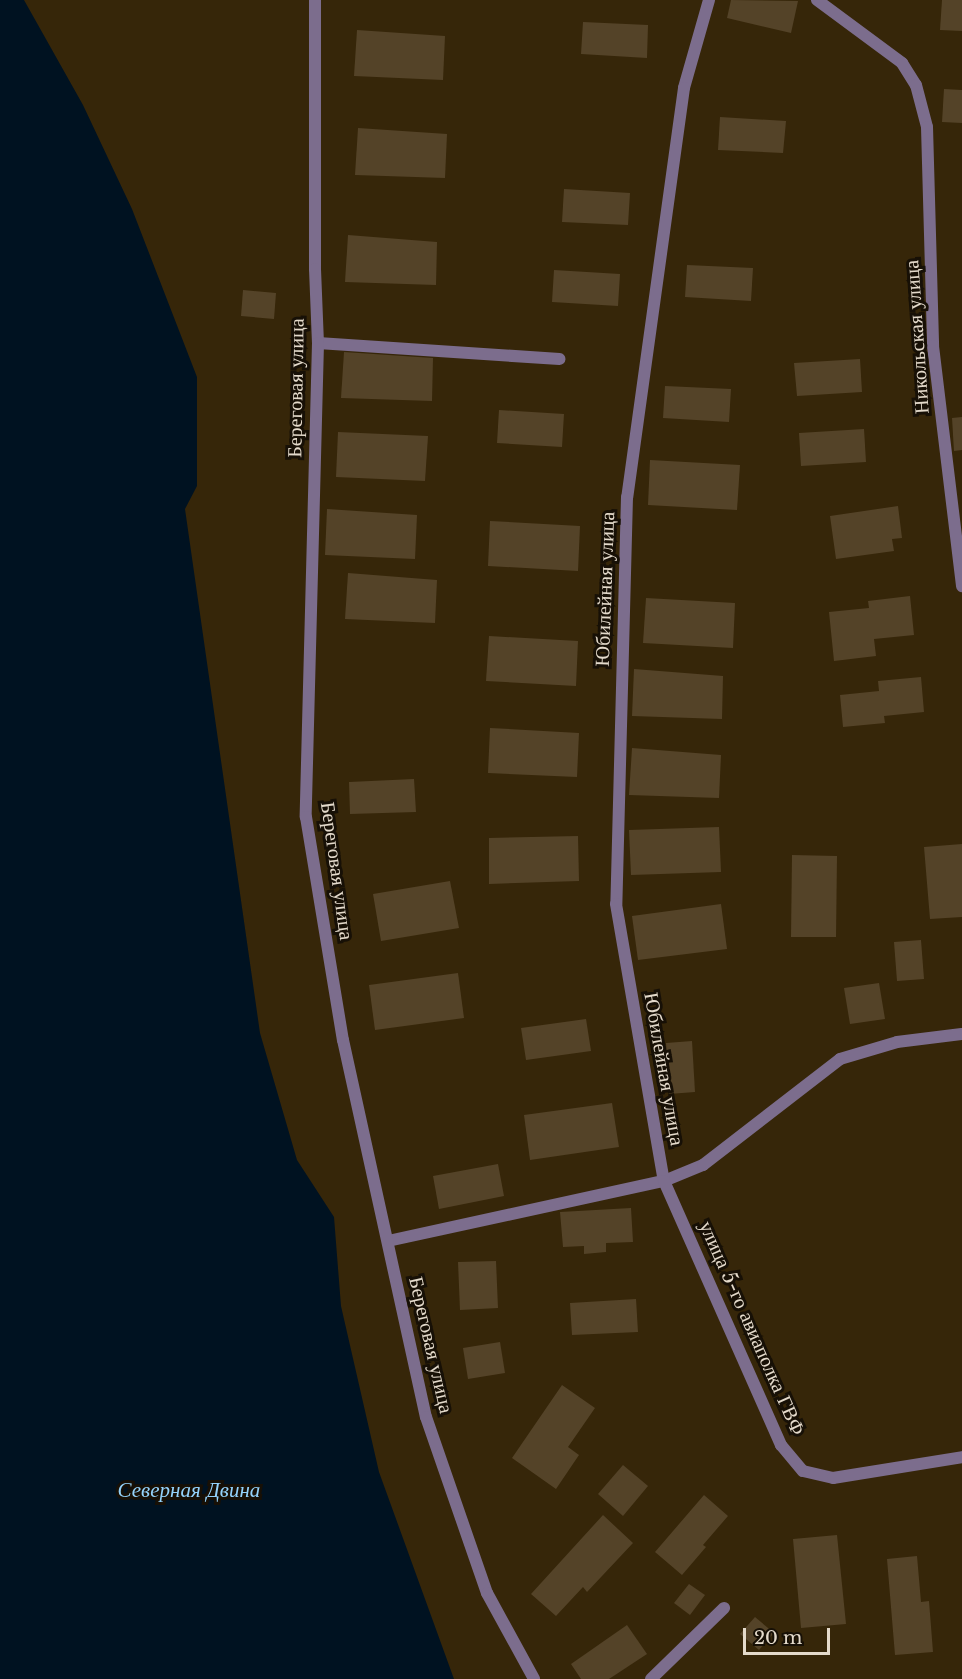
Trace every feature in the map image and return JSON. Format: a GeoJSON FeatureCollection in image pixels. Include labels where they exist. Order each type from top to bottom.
{"type":"FeatureCollection","features":[{"type":"Feature","properties":{"kind":"street","name":"Береговая улица"},"geometry":{"type":"LineString","coordinates":[[315,0],[315,269],[318,343],[306,817],[343,1040],[426,1417],[488,1593],[534,1679]]}},
{"type":"Feature","properties":{"kind":"street","name":"Юбилейная улица"},"geometry":{"type":"LineString","coordinates":[[664,1181],[615,904],[627,497],[684,88],[709,0]]}},
{"type":"Feature","properties":{"kind":"street","name":"Никольская улица"},"geometry":{"type":"LineString","coordinates":[[817,0],[902,63],[916,85],[927,127],[933,346],[962,586]]}},
{"type":"Feature","properties":{"kind":"street"},"geometry":{"type":"LineString","coordinates":[[318,343],[559,359]]}},
{"type":"Feature","properties":{"kind":"street"},"geometry":{"type":"LineString","coordinates":[[388,1241],[664,1181],[703,1165],[840,1059],[897,1042],[962,1034]]}},
{"type":"Feature","properties":{"kind":"street","name":"улица 5-го авиаполка ГВФ"},"geometry":{"type":"LineString","coordinates":[[664,1181],[781,1445],[803,1471],[833,1478],[962,1457]]}},
{"type":"Feature","properties":{"kind":"street"},"geometry":{"type":"LineString","coordinates":[[651,1679],[724,1608]]}},
{"type":"Feature","properties":{"kind":"water","name":"Северная Двина"},"geometry":{"type":"Polygon","coordinates":[[[0,0],[24,0],[83,105],[132,209],[197,377],[197,486],[185,509],[260,1033],[297,1160],[334,1217],[341,1306],[379,1472],[454,1679],[0,1679],[0,0]]]}},
{"type":"Feature","properties":{"kind":"building"},"geometry":{"type":"Polygon","coordinates":[[[731,0],[798,1],[791,33],[727,18],[731,0]]]}},
{"type":"Feature","properties":{"kind":"building"},"geometry":{"type":"Polygon","coordinates":[[[942,0],[962,0],[962,31],[940,30],[942,0]]]}},
{"type":"Feature","properties":{"kind":"building"},"geometry":{"type":"Polygon","coordinates":[[[583,22],[648,25],[647,58],[581,54],[583,22]]]}},
{"type":"Feature","properties":{"kind":"building"},"geometry":{"type":"Polygon","coordinates":[[[357,30],[445,36],[443,80],[354,76],[357,30]]]}},
{"type":"Feature","properties":{"kind":"building"},"geometry":{"type":"Polygon","coordinates":[[[944,89],[962,90],[962,123],[942,122],[944,89]]]}},
{"type":"Feature","properties":{"kind":"building"},"geometry":{"type":"Polygon","coordinates":[[[720,117],[786,121],[783,153],[718,150],[720,117]]]}},
{"type":"Feature","properties":{"kind":"building"},"geometry":{"type":"Polygon","coordinates":[[[358,128],[447,134],[445,178],[355,175],[358,128]]]}},
{"type":"Feature","properties":{"kind":"building"},"geometry":{"type":"Polygon","coordinates":[[[564,189],[630,193],[628,225],[562,222],[564,189]]]}},
{"type":"Feature","properties":{"kind":"building"},"geometry":{"type":"Polygon","coordinates":[[[348,235],[437,242],[436,285],[345,282],[348,235]]]}},
{"type":"Feature","properties":{"kind":"building"},"geometry":{"type":"Polygon","coordinates":[[[687,265],[753,268],[751,301],[685,297],[687,265]]]}},
{"type":"Feature","properties":{"kind":"building"},"geometry":{"type":"Polygon","coordinates":[[[554,270],[620,274],[618,306],[552,302],[554,270]]]}},
{"type":"Feature","properties":{"kind":"building"},"geometry":{"type":"Polygon","coordinates":[[[243,290],[276,293],[274,319],[241,316],[243,290]]]}},
{"type":"Feature","properties":{"kind":"building"},"geometry":{"type":"Polygon","coordinates":[[[344,352],[433,358],[432,401],[341,398],[344,352]]]}},
{"type":"Feature","properties":{"kind":"building"},"geometry":{"type":"Polygon","coordinates":[[[860,359],[862,392],[797,396],[794,363],[860,359]]]}},
{"type":"Feature","properties":{"kind":"building"},"geometry":{"type":"Polygon","coordinates":[[[665,386],[731,389],[729,422],[663,418],[665,386]]]}},
{"type":"Feature","properties":{"kind":"building"},"geometry":{"type":"Polygon","coordinates":[[[499,410],[564,414],[562,447],[497,443],[499,410]]]}},
{"type":"Feature","properties":{"kind":"building"},"geometry":{"type":"Polygon","coordinates":[[[962,417],[962,450],[954,451],[952,418],[962,417]]]}},
{"type":"Feature","properties":{"kind":"building"},"geometry":{"type":"Polygon","coordinates":[[[864,429],[866,462],[801,466],[799,433],[864,429]]]}},
{"type":"Feature","properties":{"kind":"building"},"geometry":{"type":"Polygon","coordinates":[[[338,432],[428,436],[425,481],[336,477],[338,432]]]}},
{"type":"Feature","properties":{"kind":"building"},"geometry":{"type":"Polygon","coordinates":[[[650,460],[740,465],[737,510],[648,505],[650,460]]]}},
{"type":"Feature","properties":{"kind":"building"},"geometry":{"type":"Polygon","coordinates":[[[898,506],[902,538],[892,539],[894,551],[836,559],[830,516],[898,506]]]}},
{"type":"Feature","properties":{"kind":"building"},"geometry":{"type":"Polygon","coordinates":[[[327,509],[417,515],[415,559],[325,555],[327,509]]]}},
{"type":"Feature","properties":{"kind":"building"},"geometry":{"type":"Polygon","coordinates":[[[490,521],[580,526],[578,571],[488,566],[490,521]]]}},
{"type":"Feature","properties":{"kind":"building"},"geometry":{"type":"Polygon","coordinates":[[[348,573],[437,580],[435,623],[345,619],[348,573]]]}},
{"type":"Feature","properties":{"kind":"building"},"geometry":{"type":"Polygon","coordinates":[[[910,596],[914,635],[874,639],[876,656],[834,661],[829,612],[869,608],[868,601],[910,596]]]}},
{"type":"Feature","properties":{"kind":"building"},"geometry":{"type":"Polygon","coordinates":[[[646,598],[735,603],[733,648],[643,643],[646,598]]]}},
{"type":"Feature","properties":{"kind":"building"},"geometry":{"type":"Polygon","coordinates":[[[489,636],[578,641],[576,686],[486,681],[489,636]]]}},
{"type":"Feature","properties":{"kind":"building"},"geometry":{"type":"Polygon","coordinates":[[[634,669],[723,676],[722,719],[632,716],[634,669]]]}},
{"type":"Feature","properties":{"kind":"building"},"geometry":{"type":"Polygon","coordinates":[[[921,677],[924,712],[884,716],[885,723],[843,727],[840,695],[879,691],[878,681],[921,677]]]}},
{"type":"Feature","properties":{"kind":"building"},"geometry":{"type":"Polygon","coordinates":[[[490,728],[579,733],[577,777],[488,773],[490,728]]]}},
{"type":"Feature","properties":{"kind":"building"},"geometry":{"type":"Polygon","coordinates":[[[632,748],[721,755],[719,798],[629,795],[632,748]]]}},
{"type":"Feature","properties":{"kind":"building"},"geometry":{"type":"Polygon","coordinates":[[[414,779],[416,812],[350,814],[349,782],[414,779]]]}},
{"type":"Feature","properties":{"kind":"building"},"geometry":{"type":"Polygon","coordinates":[[[719,827],[721,872],[631,875],[629,830],[719,827]]]}},
{"type":"Feature","properties":{"kind":"building"},"geometry":{"type":"Polygon","coordinates":[[[578,836],[579,881],[489,884],[489,838],[578,836]]]}},
{"type":"Feature","properties":{"kind":"building"},"geometry":{"type":"Polygon","coordinates":[[[962,844],[962,917],[930,919],[924,847],[962,844]]]}},
{"type":"Feature","properties":{"kind":"building"},"geometry":{"type":"Polygon","coordinates":[[[792,855],[837,856],[836,937],[791,937],[792,855]]]}},
{"type":"Feature","properties":{"kind":"building"},"geometry":{"type":"Polygon","coordinates":[[[450,881],[459,928],[381,941],[373,894],[450,881]]]}},
{"type":"Feature","properties":{"kind":"building"},"geometry":{"type":"Polygon","coordinates":[[[721,904],[727,949],[638,960],[632,916],[721,904]]]}},
{"type":"Feature","properties":{"kind":"building"},"geometry":{"type":"Polygon","coordinates":[[[921,940],[924,979],[897,981],[894,942],[921,940]]]}},
{"type":"Feature","properties":{"kind":"building"},"geometry":{"type":"Polygon","coordinates":[[[458,973],[464,1018],[375,1030],[369,985],[458,973]]]}},
{"type":"Feature","properties":{"kind":"building"},"geometry":{"type":"Polygon","coordinates":[[[879,983],[885,1019],[850,1024],[844,988],[879,983]]]}},
{"type":"Feature","properties":{"kind":"building"},"geometry":{"type":"Polygon","coordinates":[[[586,1019],[591,1051],[526,1060],[521,1028],[586,1019]]]}},
{"type":"Feature","properties":{"kind":"building"},"geometry":{"type":"Polygon","coordinates":[[[692,1041],[695,1092],[669,1094],[666,1043],[692,1041]]]}},
{"type":"Feature","properties":{"kind":"building"},"geometry":{"type":"Polygon","coordinates":[[[612,1103],[619,1147],[530,1160],[524,1115],[612,1103]]]}},
{"type":"Feature","properties":{"kind":"building"},"geometry":{"type":"Polygon","coordinates":[[[498,1164],[504,1196],[439,1209],[433,1176],[498,1164]]]}},
{"type":"Feature","properties":{"kind":"building"},"geometry":{"type":"Polygon","coordinates":[[[631,1208],[633,1242],[606,1243],[606,1252],[584,1254],[584,1246],[563,1247],[560,1212],[631,1208]]]}},
{"type":"Feature","properties":{"kind":"building"},"geometry":{"type":"Polygon","coordinates":[[[496,1261],[498,1308],[460,1310],[458,1262],[496,1261]]]}},
{"type":"Feature","properties":{"kind":"building"},"geometry":{"type":"Polygon","coordinates":[[[636,1299],[638,1332],[572,1335],[570,1303],[636,1299]]]}},
{"type":"Feature","properties":{"kind":"building"},"geometry":{"type":"Polygon","coordinates":[[[500,1342],[505,1373],[468,1379],[463,1348],[500,1342]]]}},
{"type":"Feature","properties":{"kind":"building"},"geometry":{"type":"Polygon","coordinates":[[[562,1385],[595,1408],[568,1447],[579,1455],[556,1489],[512,1458],[562,1385]]]}},
{"type":"Feature","properties":{"kind":"building"},"geometry":{"type":"Polygon","coordinates":[[[623,1465],[648,1486],[623,1516],[598,1494],[623,1465]]]}},
{"type":"Feature","properties":{"kind":"building"},"geometry":{"type":"Polygon","coordinates":[[[704,1495],[728,1516],[703,1545],[706,1547],[682,1575],[655,1552],[704,1495]]]}},
{"type":"Feature","properties":{"kind":"building"},"geometry":{"type":"Polygon","coordinates":[[[603,1515],[633,1543],[587,1592],[583,1587],[556,1616],[531,1594],[603,1515]]]}},
{"type":"Feature","properties":{"kind":"building"},"geometry":{"type":"Polygon","coordinates":[[[837,1535],[846,1624],[801,1628],[793,1539],[837,1535]]]}},
{"type":"Feature","properties":{"kind":"building"},"geometry":{"type":"Polygon","coordinates":[[[917,1556],[921,1602],[929,1601],[933,1652],[895,1655],[887,1559],[917,1556]]]}},
{"type":"Feature","properties":{"kind":"building"},"geometry":{"type":"Polygon","coordinates":[[[689,1584],[705,1595],[690,1615],[674,1603],[689,1584]]]}},
{"type":"Feature","properties":{"kind":"building"},"geometry":{"type":"Polygon","coordinates":[[[755,1617],[774,1633],[759,1650],[740,1634],[755,1617]]]}},
{"type":"Feature","properties":{"kind":"building"},"geometry":{"type":"Polygon","coordinates":[[[627,1625],[647,1654],[609,1679],[581,1679],[571,1664],[627,1625]]]}}]}
